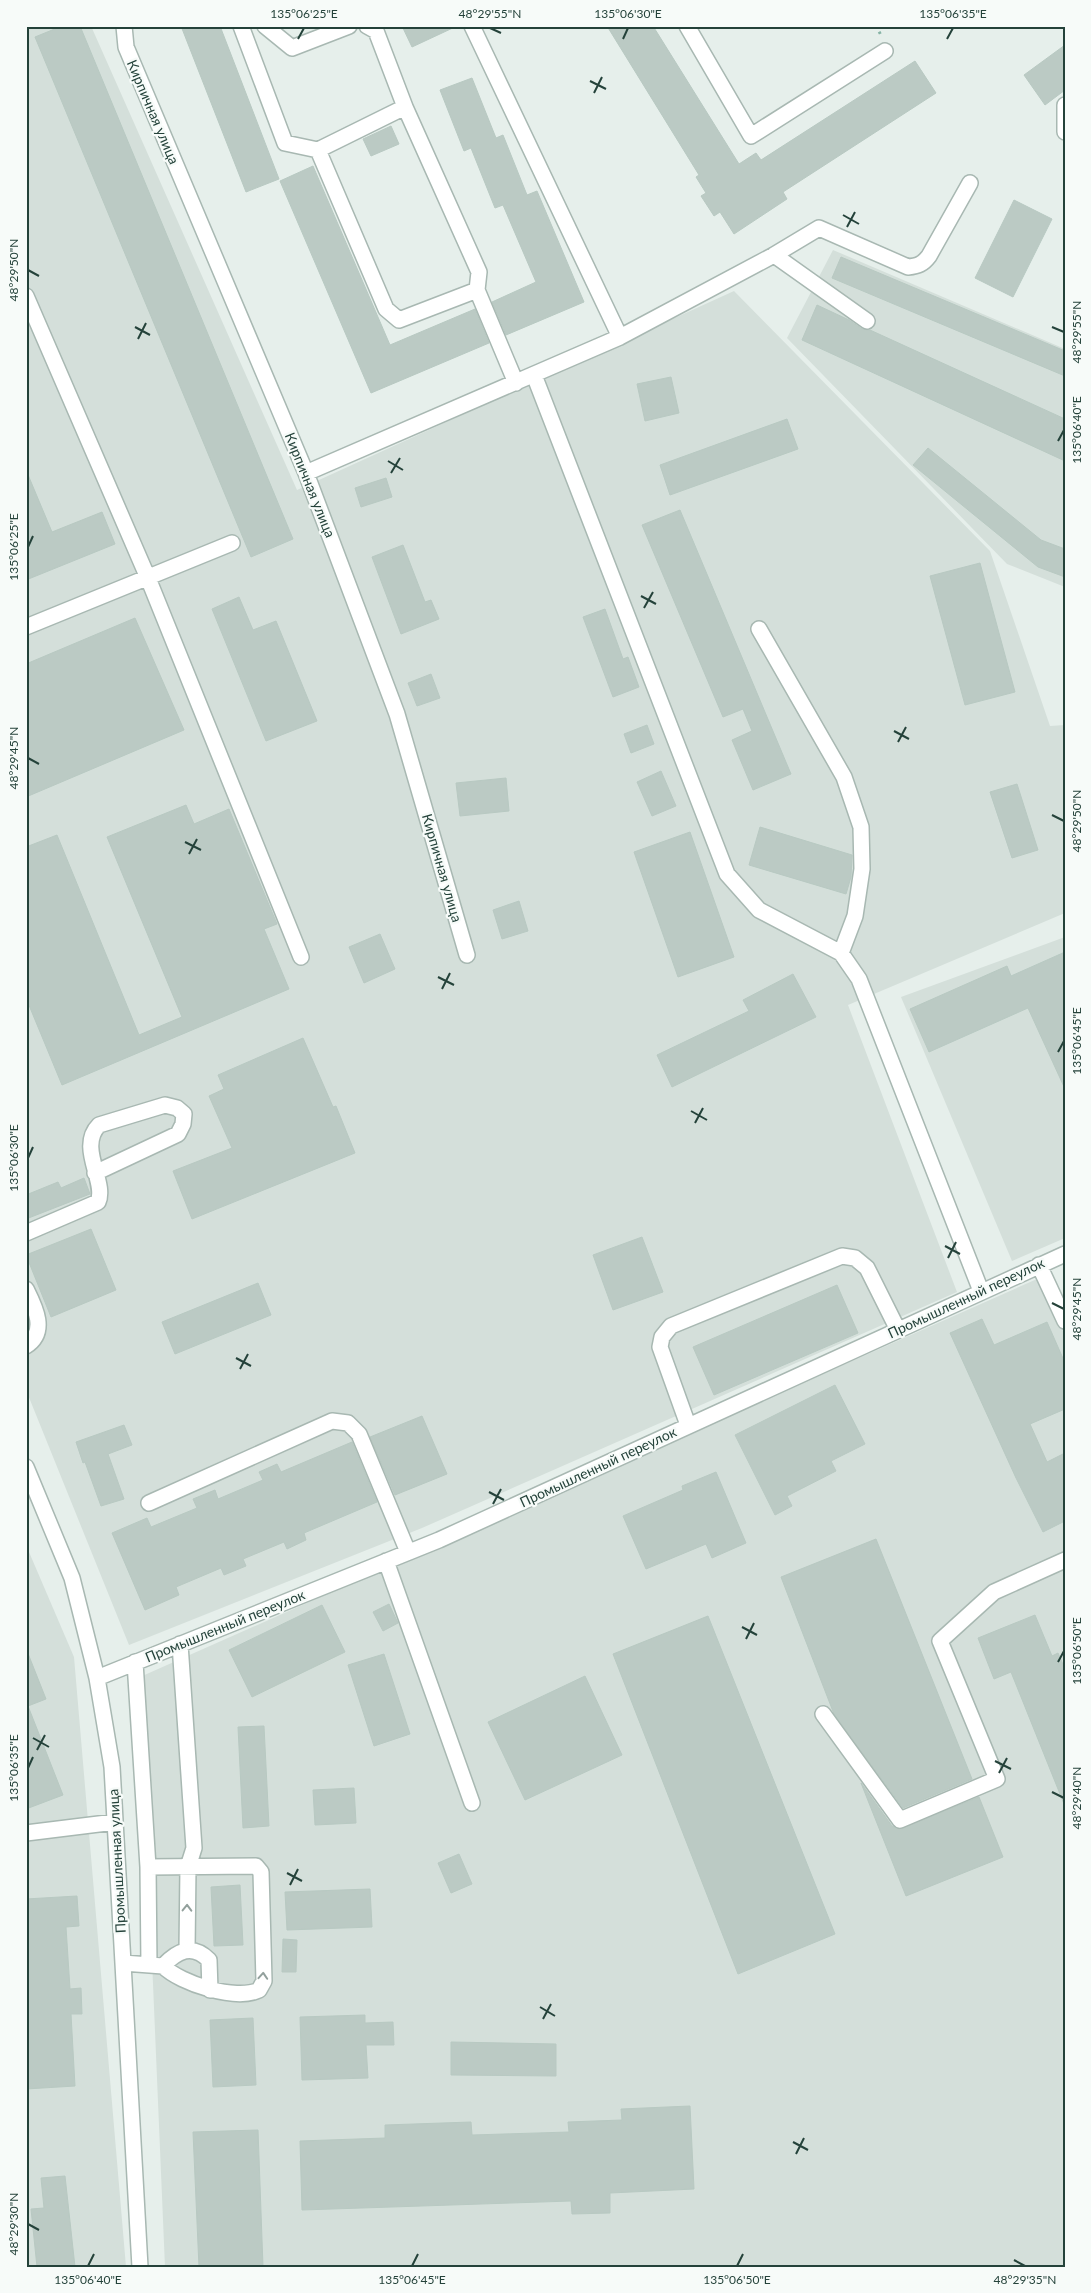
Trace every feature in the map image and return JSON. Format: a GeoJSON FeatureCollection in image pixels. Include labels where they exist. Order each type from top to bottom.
{"type":"FeatureCollection","features":[{"type":"Feature","properties":{"kind":"street","name":"Кирпичная улица"},"geometry":{"type":"LineString","coordinates":[[124,26],[126,47],[306,473],[397,714],[467,955]]}},
{"type":"Feature","properties":{"kind":"street"},"geometry":{"type":"LineString","coordinates":[[241,26],[286,144],[318,150],[405,107]]}},
{"type":"Feature","properties":{"kind":"street"},"geometry":{"type":"LineString","coordinates":[[265,26],[292,48],[349,26]]}},
{"type":"Feature","properties":{"kind":"street"},"geometry":{"type":"LineString","coordinates":[[367,26],[376,31],[405,107],[479,272],[477,290],[516,383]]}},
{"type":"Feature","properties":{"kind":"street"},"geometry":{"type":"LineString","coordinates":[[472,26],[620,337]]}},
{"type":"Feature","properties":{"kind":"street"},"geometry":{"type":"LineString","coordinates":[[687,26],[750,136],[885,51]]}},
{"type":"Feature","properties":{"kind":"street"},"geometry":{"type":"LineString","coordinates":[[1065,105],[1065,132]]}},
{"type":"Feature","properties":{"kind":"street"},"geometry":{"type":"LineString","coordinates":[[318,150],[386,308],[399,320],[477,290]]}},
{"type":"Feature","properties":{"kind":"street"},"geometry":{"type":"LineString","coordinates":[[306,473],[620,337],[774,255],[819,228],[908,267],[918,266],[929,256],[970,183]]}},
{"type":"Feature","properties":{"kind":"street"},"geometry":{"type":"LineString","coordinates":[[774,255],[867,321]]}},
{"type":"Feature","properties":{"kind":"street"},"geometry":{"type":"LineString","coordinates":[[26,296],[148,578],[301,957]]}},
{"type":"Feature","properties":{"kind":"street"},"geometry":{"type":"LineString","coordinates":[[534,375],[727,874],[759,910],[841,953],[859,979],[981,1291]]}},
{"type":"Feature","properties":{"kind":"street"},"geometry":{"type":"LineString","coordinates":[[26,627],[232,544]]}},
{"type":"Feature","properties":{"kind":"street"},"geometry":{"type":"LineString","coordinates":[[759,628],[844,777],[861,827],[862,869],[855,916],[841,953]]}},
{"type":"Feature","properties":{"kind":"street"},"geometry":{"type":"LineString","coordinates":[[26,1234],[98,1202],[96,1173],[90,1142],[92,1132],[99,1125],[165,1105],[177,1108],[184,1114],[183,1124],[178,1134],[96,1173]]}},
{"type":"Feature","properties":{"kind":"street","name":"Промышленный переулок"},"geometry":{"type":"LineString","coordinates":[[97,1678],[408,1552],[1039,1264],[1065,1254]]}},
{"type":"Feature","properties":{"kind":"street"},"geometry":{"type":"LineString","coordinates":[[688,1425],[660,1347],[662,1337],[671,1326],[842,1256],[855,1258],[867,1268],[898,1330]]}},
{"type":"Feature","properties":{"kind":"street"},"geometry":{"type":"LineString","coordinates":[[1039,1264],[1065,1321]]}},
{"type":"Feature","properties":{"kind":"street"},"geometry":{"type":"LineString","coordinates":[[26,1289],[38,1315],[38,1332],[26,1346]]}},
{"type":"Feature","properties":{"kind":"street"},"geometry":{"type":"LineString","coordinates":[[149,1503],[332,1421],[348,1423],[359,1434],[408,1552]]}},
{"type":"Feature","properties":{"kind":"street","name":"Промышленная улица"},"geometry":{"type":"LineString","coordinates":[[28,1476],[72,1578],[97,1678],[112,1767],[140,2267]]}},
{"type":"Feature","properties":{"kind":"street"},"geometry":{"type":"LineString","coordinates":[[823,1714],[900,1820],[997,1779],[940,1641],[994,1592],[1065,1560]]}},
{"type":"Feature","properties":{"kind":"street"},"geometry":{"type":"LineString","coordinates":[[386,1561],[472,1803]]}},
{"type":"Feature","properties":{"kind":"street"},"geometry":{"type":"LineString","coordinates":[[180,1644],[194,1848],[188,1867],[187,1950]]}},
{"type":"Feature","properties":{"kind":"street"},"geometry":{"type":"LineString","coordinates":[[135,1662],[156,1965]]}},
{"type":"Feature","properties":{"kind":"street"},"geometry":{"type":"LineString","coordinates":[[26,1833],[115,1822]]}},
{"type":"Feature","properties":{"kind":"street"},"geometry":{"type":"LineString","coordinates":[[148,1867],[248,1865],[256,1866],[261,1872],[264,1981],[260,1990],[252,1994],[210,1990],[186,1982],[156,1965]]}},
{"type":"Feature","properties":{"kind":"street"},"geometry":{"type":"LineString","coordinates":[[123,1963],[156,1965],[187,1950],[202,1953],[209,1960],[210,1990]]}},
{"type":"Feature","properties":{"kind":"shaded area"},"geometry":{"type":"Polygon","coordinates":[[[26,26],[91,26],[297,490],[734,291],[990,551],[1050,726],[1065,725],[1065,913],[848,1005],[957,1292],[422,1528],[129,1645],[26,1390],[26,26]]]}},
{"type":"Feature","properties":{"kind":"shaded area"},"geometry":{"type":"Polygon","coordinates":[[[833,250],[1065,349],[1065,587],[1007,564],[787,338],[833,250]]]}},
{"type":"Feature","properties":{"kind":"shaded area"},"geometry":{"type":"Polygon","coordinates":[[[1065,937],[1065,1238],[1012,1261],[901,997],[1065,937]]]}},
{"type":"Feature","properties":{"kind":"shaded area"},"geometry":{"type":"Polygon","coordinates":[[[1037,1279],[1065,1335],[1065,2267],[165,2267],[140,1677],[1037,1279]]]}},
{"type":"Feature","properties":{"kind":"shaded area"},"geometry":{"type":"Polygon","coordinates":[[[26,1545],[74,1657],[126,2267],[26,2267],[26,1545]]]}},
{"type":"Feature","properties":{"kind":"building"},"geometry":{"type":"Polygon","coordinates":[[[62,26],[80,26],[293,539],[251,557],[35,37],[62,26]]]}},
{"type":"Feature","properties":{"kind":"building"},"geometry":{"type":"Polygon","coordinates":[[[181,26],[220,26],[279,179],[246,192],[181,26]]]}},
{"type":"Feature","properties":{"kind":"building"},"geometry":{"type":"Polygon","coordinates":[[[402,26],[457,26],[412,47],[402,26]]]}},
{"type":"Feature","properties":{"kind":"building"},"geometry":{"type":"Polygon","coordinates":[[[607,26],[653,26],[739,164],[756,153],[761,160],[915,61],[936,93],[783,192],[787,199],[734,234],[720,212],[714,216],[701,196],[706,193],[696,177],[699,175],[607,26]]]}},
{"type":"Feature","properties":{"kind":"building"},"geometry":{"type":"Polygon","coordinates":[[[1065,45],[1065,90],[1045,105],[1024,75],[1065,45]]]}},
{"type":"Feature","properties":{"kind":"building"},"geometry":{"type":"Polygon","coordinates":[[[472,78],[496,138],[503,135],[527,195],[537,191],[584,302],[506,335],[492,302],[536,282],[503,205],[495,208],[471,148],[464,151],[440,90],[472,78]]]}},
{"type":"Feature","properties":{"kind":"building"},"geometry":{"type":"Polygon","coordinates":[[[391,126],[399,144],[371,156],[363,139],[391,126]]]}},
{"type":"Feature","properties":{"kind":"building"},"geometry":{"type":"Polygon","coordinates":[[[313,166],[390,345],[475,309],[489,343],[371,393],[280,181],[313,166]]]}},
{"type":"Feature","properties":{"kind":"building"},"geometry":{"type":"Polygon","coordinates":[[[1014,200],[1052,219],[1013,297],[975,278],[1014,200]]]}},
{"type":"Feature","properties":{"kind":"building"},"geometry":{"type":"Polygon","coordinates":[[[841,257],[1065,351],[1065,376],[832,278],[841,257]]]}},
{"type":"Feature","properties":{"kind":"building"},"geometry":{"type":"Polygon","coordinates":[[[817,305],[849,320],[862,329],[870,330],[1065,419],[1065,461],[802,340],[817,305]]]}},
{"type":"Feature","properties":{"kind":"building"},"geometry":{"type":"Polygon","coordinates":[[[671,377],[679,413],[645,421],[637,384],[671,377]]]}},
{"type":"Feature","properties":{"kind":"building"},"geometry":{"type":"Polygon","coordinates":[[[787,419],[798,449],[670,495],[660,465],[787,419]]]}},
{"type":"Feature","properties":{"kind":"building"},"geometry":{"type":"Polygon","coordinates":[[[928,448],[1041,540],[1065,549],[1065,577],[1038,567],[913,465],[928,448]]]}},
{"type":"Feature","properties":{"kind":"building"},"geometry":{"type":"Polygon","coordinates":[[[26,470],[52,532],[102,512],[115,544],[26,580],[26,470]]]}},
{"type":"Feature","properties":{"kind":"building"},"geometry":{"type":"Polygon","coordinates":[[[386,478],[392,497],[361,507],[355,488],[386,478]]]}},
{"type":"Feature","properties":{"kind":"building"},"geometry":{"type":"Polygon","coordinates":[[[680,510],[791,774],[753,790],[732,740],[752,731],[743,709],[723,717],[642,525],[680,510]]]}},
{"type":"Feature","properties":{"kind":"building"},"geometry":{"type":"Polygon","coordinates":[[[403,545],[425,602],[431,600],[439,619],[401,634],[372,557],[403,545]]]}},
{"type":"Feature","properties":{"kind":"building"},"geometry":{"type":"Polygon","coordinates":[[[980,563],[1015,692],[965,705],[930,576],[980,563]]]}},
{"type":"Feature","properties":{"kind":"building"},"geometry":{"type":"Polygon","coordinates":[[[239,597],[253,630],[276,621],[317,721],[266,741],[212,609],[239,597]]]}},
{"type":"Feature","properties":{"kind":"building"},"geometry":{"type":"Polygon","coordinates":[[[605,609],[623,659],[628,657],[639,687],[613,697],[583,617],[605,609]]]}},
{"type":"Feature","properties":{"kind":"building"},"geometry":{"type":"Polygon","coordinates":[[[135,618],[184,730],[26,797],[26,664],[135,618]]]}},
{"type":"Feature","properties":{"kind":"building"},"geometry":{"type":"Polygon","coordinates":[[[431,674],[440,698],[417,706],[408,683],[431,674]]]}},
{"type":"Feature","properties":{"kind":"building"},"geometry":{"type":"Polygon","coordinates":[[[647,725],[654,744],[631,753],[624,734],[647,725]]]}},
{"type":"Feature","properties":{"kind":"building"},"geometry":{"type":"Polygon","coordinates":[[[661,771],[676,806],[652,816],[637,782],[661,771]]]}},
{"type":"Feature","properties":{"kind":"building"},"geometry":{"type":"Polygon","coordinates":[[[506,778],[509,811],[460,816],[456,783],[506,778]]]}},
{"type":"Feature","properties":{"kind":"building"},"geometry":{"type":"Polygon","coordinates":[[[1017,784],[1038,850],[1012,858],[990,792],[1017,784]]]}},
{"type":"Feature","properties":{"kind":"building"},"geometry":{"type":"Polygon","coordinates":[[[186,805],[194,824],[229,809],[277,924],[264,929],[289,989],[62,1085],[26,998],[26,847],[57,835],[139,1035],[182,1017],[107,837],[186,805]]]}},
{"type":"Feature","properties":{"kind":"building"},"geometry":{"type":"Polygon","coordinates":[[[760,827],[852,855],[851,877],[846,894],[749,865],[760,827]]]}},
{"type":"Feature","properties":{"kind":"building"},"geometry":{"type":"Polygon","coordinates":[[[690,832],[734,957],[678,977],[634,852],[690,832]]]}},
{"type":"Feature","properties":{"kind":"building"},"geometry":{"type":"Polygon","coordinates":[[[519,901],[528,931],[502,939],[493,910],[519,901]]]}},
{"type":"Feature","properties":{"kind":"building"},"geometry":{"type":"Polygon","coordinates":[[[380,934],[395,969],[364,983],[349,947],[380,934]]]}},
{"type":"Feature","properties":{"kind":"building"},"geometry":{"type":"Polygon","coordinates":[[[1065,952],[1065,1089],[1028,1008],[929,1052],[910,1009],[1007,966],[1011,976],[1065,952]]]}},
{"type":"Feature","properties":{"kind":"building"},"geometry":{"type":"Polygon","coordinates":[[[793,974],[816,1017],[672,1087],[657,1055],[749,1011],[743,1000],[793,974]]]}},
{"type":"Feature","properties":{"kind":"building"},"geometry":{"type":"Polygon","coordinates":[[[303,1038],[333,1107],[336,1106],[355,1153],[192,1219],[173,1171],[232,1148],[209,1096],[224,1089],[218,1075],[303,1038]]]}},
{"type":"Feature","properties":{"kind":"building"},"geometry":{"type":"Polygon","coordinates":[[[84,1178],[90,1194],[26,1219],[26,1195],[58,1182],[61,1188],[84,1178]]]}},
{"type":"Feature","properties":{"kind":"building"},"geometry":{"type":"Polygon","coordinates":[[[91,1229],[116,1290],[51,1317],[26,1255],[91,1229]]]}},
{"type":"Feature","properties":{"kind":"building"},"geometry":{"type":"Polygon","coordinates":[[[642,1237],[663,1292],[613,1310],[593,1255],[642,1237]]]}},
{"type":"Feature","properties":{"kind":"building"},"geometry":{"type":"Polygon","coordinates":[[[258,1283],[271,1315],[175,1354],[162,1322],[258,1283]]]}},
{"type":"Feature","properties":{"kind":"building"},"geometry":{"type":"Polygon","coordinates":[[[837,1285],[858,1333],[714,1395],[693,1347],[837,1285]]]}},
{"type":"Feature","properties":{"kind":"building"},"geometry":{"type":"Polygon","coordinates":[[[982,1319],[994,1345],[1047,1322],[1065,1363],[1065,1409],[1030,1424],[1047,1462],[1065,1453],[1065,1521],[1043,1532],[1016,1478],[950,1333],[982,1319]]]}},
{"type":"Feature","properties":{"kind":"building"},"geometry":{"type":"Polygon","coordinates":[[[835,1385],[865,1444],[831,1461],[836,1471],[787,1496],[792,1506],[775,1515],[735,1435],[835,1385]]]}},
{"type":"Feature","properties":{"kind":"building"},"geometry":{"type":"Polygon","coordinates":[[[422,1416],[447,1474],[395,1495],[370,1437],[422,1416]]]}},
{"type":"Feature","properties":{"kind":"building"},"geometry":{"type":"Polygon","coordinates":[[[124,1425],[132,1445],[108,1454],[124,1499],[101,1506],[76,1442],[124,1425]]]}},
{"type":"Feature","properties":{"kind":"building"},"geometry":{"type":"Polygon","coordinates":[[[352,1442],[377,1502],[304,1533],[306,1540],[287,1549],[284,1542],[243,1559],[246,1566],[224,1575],[221,1568],[176,1587],[179,1595],[145,1610],[112,1533],[147,1518],[151,1527],[197,1508],[193,1499],[215,1490],[218,1499],[263,1480],[259,1472],[277,1464],[281,1472],[352,1442]]]}},
{"type":"Feature","properties":{"kind":"building"},"geometry":{"type":"Polygon","coordinates":[[[716,1472],[746,1543],[712,1558],[706,1544],[646,1569],[623,1516],[683,1490],[682,1486],[716,1472]]]}},
{"type":"Feature","properties":{"kind":"building"},"geometry":{"type":"Polygon","coordinates":[[[876,1539],[972,1779],[903,1808],[834,1714],[781,1577],[876,1539]]]}},
{"type":"Feature","properties":{"kind":"building"},"geometry":{"type":"Polygon","coordinates":[[[389,1604],[398,1623],[383,1631],[373,1612],[389,1604]]]}},
{"type":"Feature","properties":{"kind":"building"},"geometry":{"type":"Polygon","coordinates":[[[322,1605],[345,1652],[252,1697],[229,1650],[322,1605]]]}},
{"type":"Feature","properties":{"kind":"building"},"geometry":{"type":"Polygon","coordinates":[[[1035,1615],[1052,1656],[1058,1653],[1065,1669],[1064,1804],[1011,1672],[994,1679],[978,1638],[1035,1615]]]}},
{"type":"Feature","properties":{"kind":"building"},"geometry":{"type":"Polygon","coordinates":[[[708,1616],[835,1934],[738,1974],[613,1654],[708,1616]]]}},
{"type":"Feature","properties":{"kind":"building"},"geometry":{"type":"Polygon","coordinates":[[[27,1651],[46,1699],[28,1706],[63,1795],[26,1809],[27,1651]]]}},
{"type":"Feature","properties":{"kind":"building"},"geometry":{"type":"Polygon","coordinates":[[[384,1654],[410,1734],[374,1746],[348,1665],[384,1654]]]}},
{"type":"Feature","properties":{"kind":"building"},"geometry":{"type":"Polygon","coordinates":[[[585,1676],[622,1755],[525,1800],[488,1722],[585,1676]]]}},
{"type":"Feature","properties":{"kind":"building"},"geometry":{"type":"Polygon","coordinates":[[[264,1726],[269,1826],[243,1828],[238,1727],[264,1726]]]}},
{"type":"Feature","properties":{"kind":"building"},"geometry":{"type":"Polygon","coordinates":[[[861,1783],[892,1826],[899,1829],[979,1797],[1003,1857],[906,1896],[861,1783]]]}},
{"type":"Feature","properties":{"kind":"building"},"geometry":{"type":"Polygon","coordinates":[[[354,1788],[356,1823],[315,1825],[313,1790],[354,1788]]]}},
{"type":"Feature","properties":{"kind":"building"},"geometry":{"type":"Polygon","coordinates":[[[459,1854],[472,1884],[451,1893],[438,1863],[459,1854]]]}},
{"type":"Feature","properties":{"kind":"building"},"geometry":{"type":"Polygon","coordinates":[[[240,1885],[243,1945],[214,1946],[211,1887],[240,1885]]]}},
{"type":"Feature","properties":{"kind":"building"},"geometry":{"type":"Polygon","coordinates":[[[370,1889],[372,1927],[287,1930],[285,1892],[370,1889]]]}},
{"type":"Feature","properties":{"kind":"building"},"geometry":{"type":"Polygon","coordinates":[[[77,1896],[79,1926],[66,1927],[70,1989],[81,1988],[82,2014],[71,2014],[75,2086],[26,2089],[26,1899],[77,1896]]]}},
{"type":"Feature","properties":{"kind":"building"},"geometry":{"type":"Polygon","coordinates":[[[283,1939],[297,1940],[296,1972],[282,1972],[283,1939]]]}},
{"type":"Feature","properties":{"kind":"building"},"geometry":{"type":"Polygon","coordinates":[[[365,2015],[365,2023],[393,2022],[394,2045],[366,2045],[368,2078],[302,2080],[300,2017],[365,2015]]]}},
{"type":"Feature","properties":{"kind":"building"},"geometry":{"type":"Polygon","coordinates":[[[253,2018],[256,2085],[213,2087],[210,2020],[253,2018]]]}},
{"type":"Feature","properties":{"kind":"building"},"geometry":{"type":"Polygon","coordinates":[[[451,2042],[556,2044],[556,2076],[451,2075],[451,2042]]]}},
{"type":"Feature","properties":{"kind":"building"},"geometry":{"type":"Polygon","coordinates":[[[690,2106],[694,2189],[610,2193],[610,2213],[572,2214],[571,2201],[302,2210],[300,2141],[385,2138],[385,2125],[471,2122],[472,2135],[569,2132],[568,2122],[622,2120],[621,2109],[690,2106]]]}},
{"type":"Feature","properties":{"kind":"building"},"geometry":{"type":"Polygon","coordinates":[[[258,2130],[263,2267],[199,2267],[193,2132],[258,2130]]]}},
{"type":"Feature","properties":{"kind":"building"},"geometry":{"type":"Polygon","coordinates":[[[65,2176],[75,2267],[37,2267],[31,2209],[44,2208],[41,2178],[65,2176]]]}}]}
